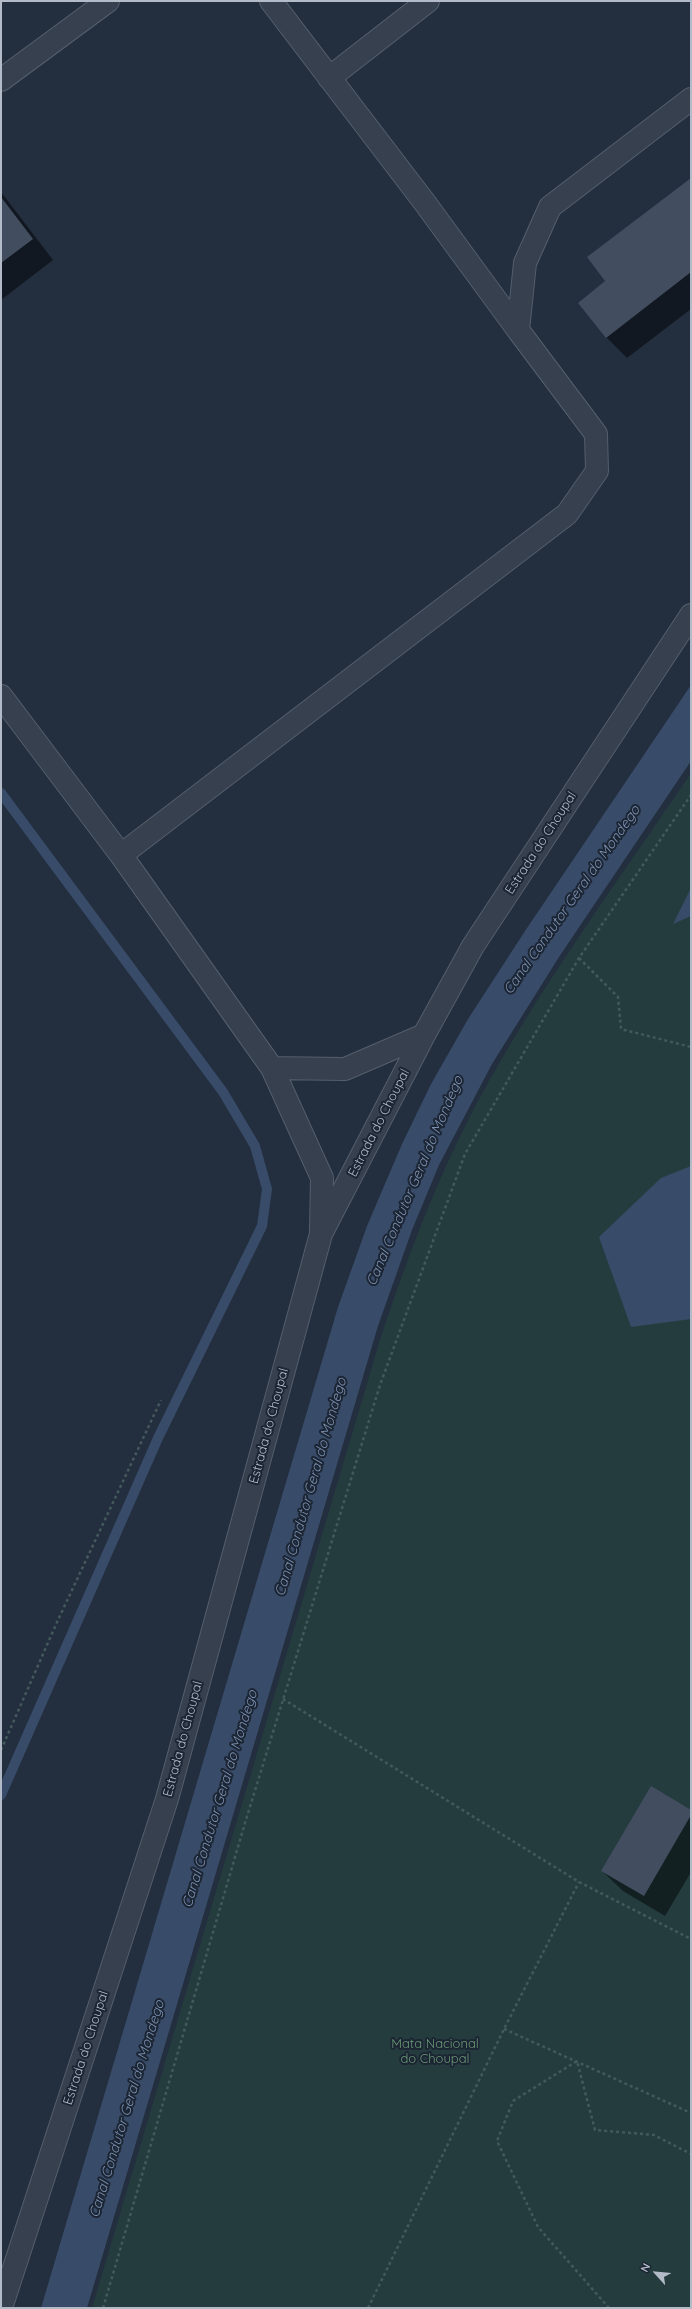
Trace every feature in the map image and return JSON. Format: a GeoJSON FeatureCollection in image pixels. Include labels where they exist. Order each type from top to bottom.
{"type":"FeatureCollection","features":[{"type":"Feature","properties":{"kind":"street"},"geometry":{"type":"LineString","coordinates":[[1,80],[108,1]]}},
{"type":"Feature","properties":{"kind":"street"},"geometry":{"type":"LineString","coordinates":[[121,855],[567,514],[597,471],[596,434],[271,1]]}},
{"type":"Feature","properties":{"kind":"street"},"geometry":{"type":"LineString","coordinates":[[329,78],[428,1]]}},
{"type":"Feature","properties":{"kind":"street"},"geometry":{"type":"LineString","coordinates":[[518,330],[525,263],[550,207],[690,101]]}},
{"type":"Feature","properties":{"kind":"street","name":"Estrada do Choupal"},"geometry":{"type":"LineString","coordinates":[[1,2308],[167,1798],[321,1234],[424,1035],[473,946],[691,615]]}},
{"type":"Feature","properties":{"kind":"street"},"geometry":{"type":"LineString","coordinates":[[1,696],[121,855],[272,1068],[322,1178],[321,1234]]}},
{"type":"Feature","properties":{"kind":"street"},"geometry":{"type":"LineString","coordinates":[[272,1068],[345,1069],[424,1035]]}},
{"type":"Feature","properties":{"kind":"path"},"geometry":{"type":"LineString","coordinates":[[103,2308],[283,1699],[380,1385],[465,1154],[579,958],[691,795]]}},
{"type":"Feature","properties":{"kind":"path"},"geometry":{"type":"LineString","coordinates":[[579,958],[618,998],[621,1029],[691,1047]]}},
{"type":"Feature","properties":{"kind":"path"},"geometry":{"type":"LineString","coordinates":[[1,1750],[58,1620],[161,1400]]}},
{"type":"Feature","properties":{"kind":"path"},"geometry":{"type":"LineString","coordinates":[[283,1699],[579,1882],[691,1940]]}},
{"type":"Feature","properties":{"kind":"path"},"geometry":{"type":"LineString","coordinates":[[368,2308],[504,2028],[579,1882]]}},
{"type":"Feature","properties":{"kind":"path"},"geometry":{"type":"LineString","coordinates":[[504,2028],[691,2113]]}},
{"type":"Feature","properties":{"kind":"path"},"geometry":{"type":"LineString","coordinates":[[577,2061],[595,2130],[654,2135],[691,2154]]}},
{"type":"Feature","properties":{"kind":"path"},"geometry":{"type":"LineString","coordinates":[[577,2061],[513,2101],[497,2141],[538,2227],[609,2308]]}},
{"type":"Feature","properties":{"kind":"green space","name":"Mata Nacional do Choupal"},"geometry":{"type":"Polygon","coordinates":[[[691,773],[691,2308],[92,2308],[379,1343],[423,1221],[462,1132],[501,1060],[526,1018],[580,935],[691,773]]]}},
{"type":"Feature","properties":{"kind":"water","name":"Canal Condutor Geral do Mondego"},"geometry":{"type":"Polygon","coordinates":[[[691,685],[691,761],[559,957],[492,1064],[439,1165],[412,1230],[378,1326],[87,2308],[41,2308],[338,1307],[367,1226],[402,1144],[431,1084],[468,1019],[525,931],[691,685]]]}},
{"type":"Feature","properties":{"kind":"water"},"geometry":{"type":"Polygon","coordinates":[[[691,888],[691,916],[673,924],[691,888]]]}},
{"type":"Feature","properties":{"kind":"water"},"geometry":{"type":"Polygon","coordinates":[[[691,1166],[691,1319],[631,1327],[599,1237],[661,1178],[691,1166]]]}},
{"type":"Feature","properties":{"kind":"building"},"geometry":{"type":"Polygon","coordinates":[[[691,178],[691,272],[606,338],[578,303],[605,281],[587,257],[691,178]]]}},
{"type":"Feature","properties":{"kind":"building"},"geometry":{"type":"Polygon","coordinates":[[[1,197],[33,239],[1,263],[1,197]]]}},
{"type":"Feature","properties":{"kind":"building"},"geometry":{"type":"Polygon","coordinates":[[[651,1786],[691,1810],[691,1815],[644,1896],[601,1871],[651,1786]]]}},
{"type":"Feature","properties":{"kind":"waterway"},"geometry":{"type":"LineString","coordinates":[[1,793],[223,1092],[255,1146],[267,1189],[262,1226],[158,1438],[1,1795]]}}]}
